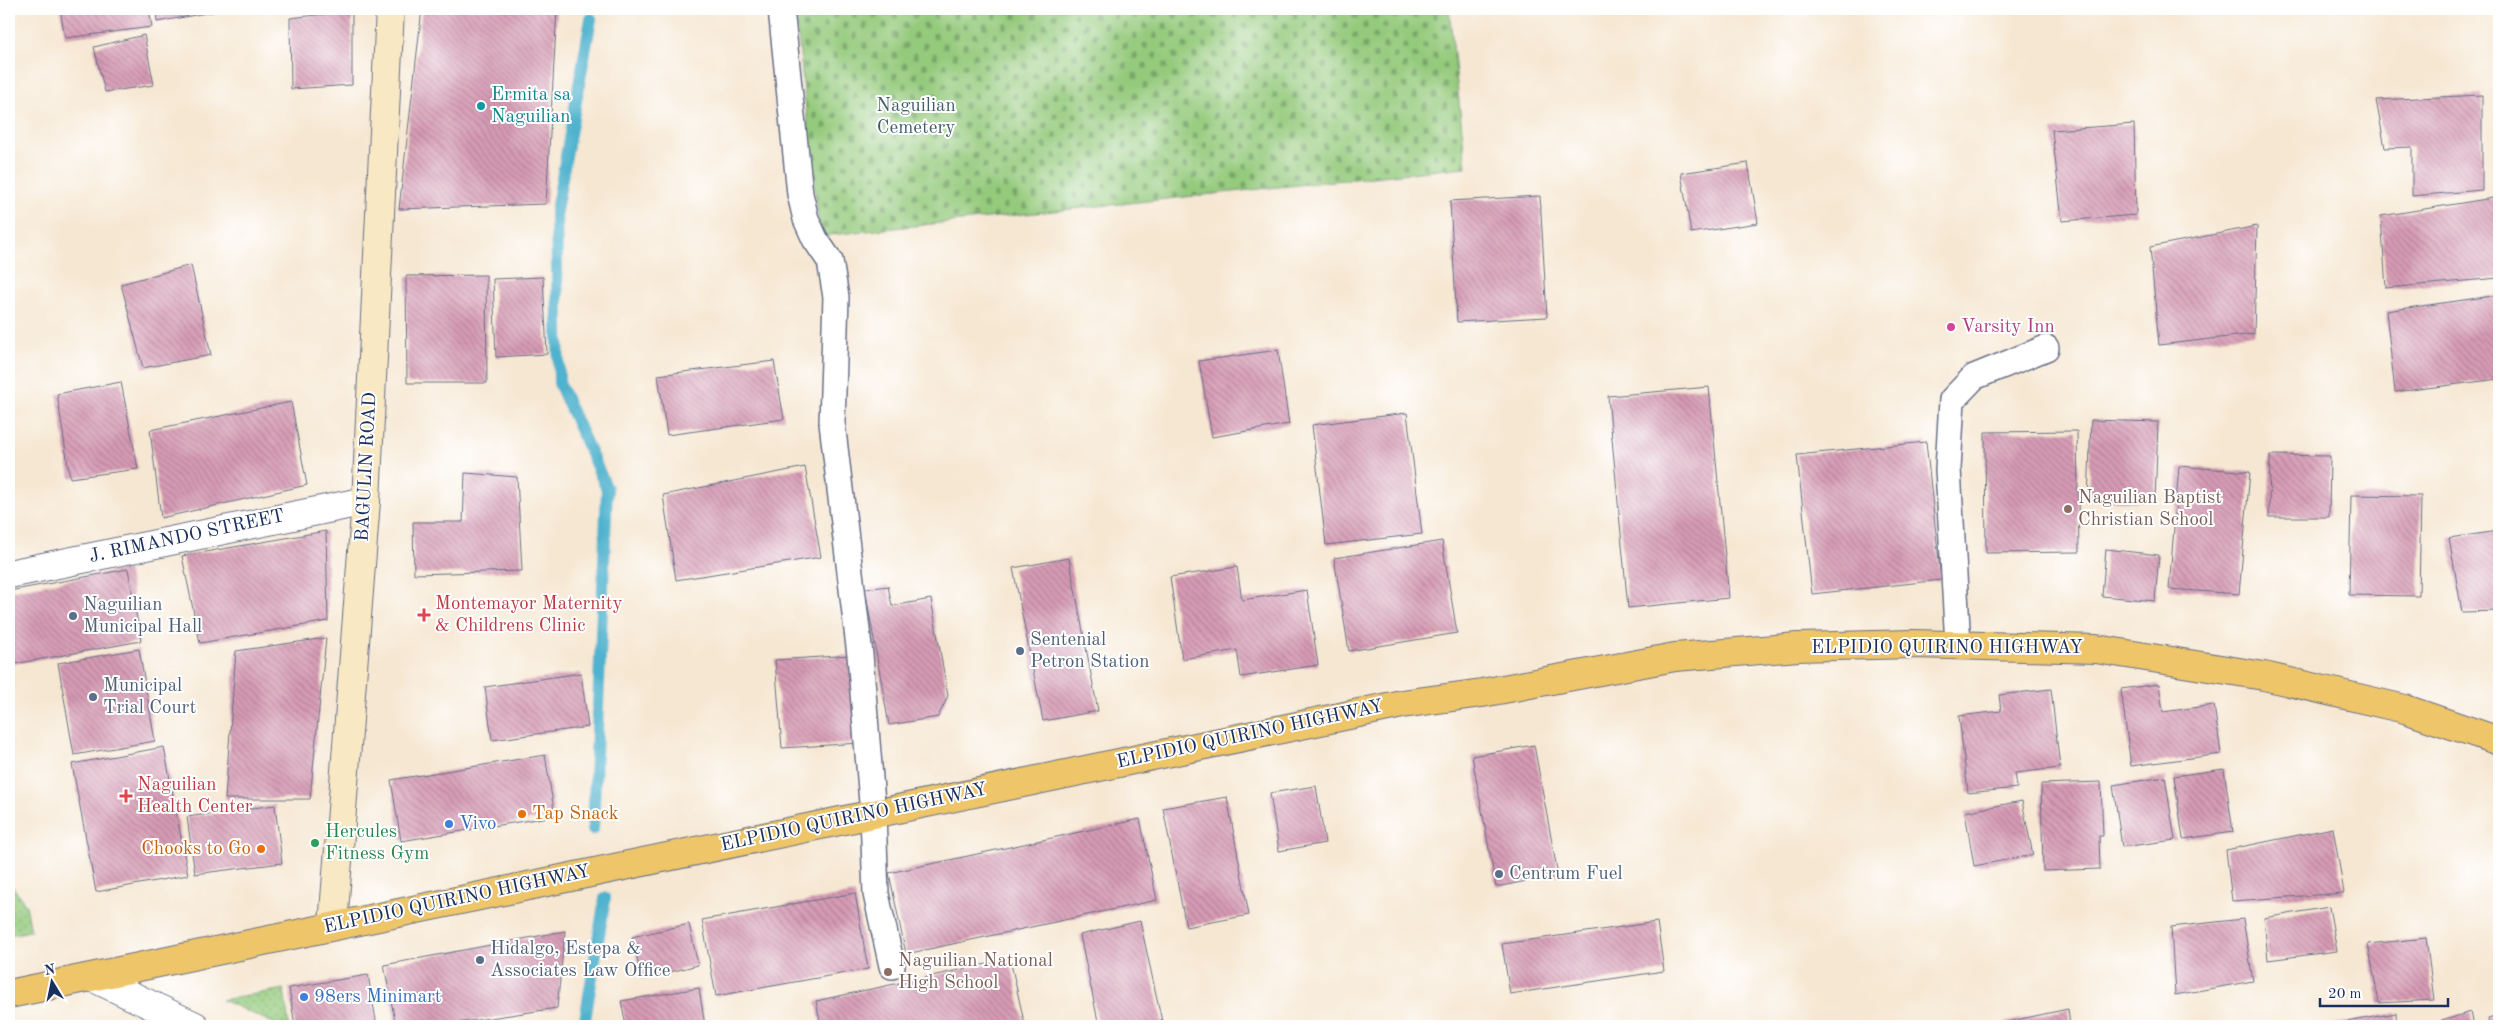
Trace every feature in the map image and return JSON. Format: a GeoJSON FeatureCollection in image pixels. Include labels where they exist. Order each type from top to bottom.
{"type":"FeatureCollection","features":[{"type":"Feature","properties":{"kind":"highway","name":"ELPIDIO QUIRINO HIGHWAY"},"geometry":{"type":"LineString","coordinates":[[9,994],[94,978],[333,925],[873,815],[1018,782],[1402,704],[1482,693],[1675,657],[1798,647],[1913,644],[2096,649],[2264,676],[2405,709],[2499,741]]}},
{"type":"Feature","properties":{"kind":"main road","name":"BAGULIN ROAD"},"geometry":{"type":"LineString","coordinates":[[333,925],[366,501],[390,9]]}},
{"type":"Feature","properties":{"kind":"street","name":"J. RIMANDO STREET"},"geometry":{"type":"LineString","coordinates":[[9,574],[366,501]]}},
{"type":"Feature","properties":{"kind":"street"},"geometry":{"type":"LineString","coordinates":[[94,978],[194,1026]]}},
{"type":"Feature","properties":{"kind":"lane"},"geometry":{"type":"LineString","coordinates":[[781,9],[800,194],[806,219],[815,239],[830,261],[836,297],[832,423],[860,655],[873,815],[876,894],[892,966]]}},
{"type":"Feature","properties":{"kind":"lane"},"geometry":{"type":"LineString","coordinates":[[1958,646],[1948,470],[1952,400],[1974,377],[2046,348]]}},
{"type":"Feature","properties":{"kind":"green space","name":"Naguilian Cemetery"},"geometry":{"type":"Polygon","coordinates":[[[795,9],[1449,9],[1466,167],[820,236],[795,9]]]}},
{"type":"Feature","properties":{"kind":"green space"},"geometry":{"type":"Polygon","coordinates":[[[9,882],[26,905],[31,931],[9,935],[9,882]]]}},
{"type":"Feature","properties":{"kind":"green space"},"geometry":{"type":"Polygon","coordinates":[[[284,989],[289,1026],[280,1026],[222,1000],[284,989]]]}},
{"type":"Feature","properties":{"kind":"building"},"geometry":{"type":"Polygon","coordinates":[[[60,9],[149,9],[152,27],[65,38],[60,9]]]}},
{"type":"Feature","properties":{"kind":"building"},"geometry":{"type":"Polygon","coordinates":[[[156,9],[223,9],[223,10],[157,22],[156,9]]]}},
{"type":"Feature","properties":{"kind":"building","name":"Ermita sa Naguilian"},"geometry":{"type":"Polygon","coordinates":[[[422,9],[557,9],[546,204],[399,209],[422,9]]]}},
{"type":"Feature","properties":{"kind":"building"},"geometry":{"type":"Polygon","coordinates":[[[352,11],[352,85],[291,89],[290,18],[352,11]]]}},
{"type":"Feature","properties":{"kind":"building"},"geometry":{"type":"Polygon","coordinates":[[[144,35],[154,85],[105,92],[94,47],[144,35]]]}},
{"type":"Feature","properties":{"kind":"building"},"geometry":{"type":"Polygon","coordinates":[[[2482,95],[2482,190],[2412,196],[2412,147],[2385,148],[2376,100],[2482,95]]]}},
{"type":"Feature","properties":{"kind":"building"},"geometry":{"type":"Polygon","coordinates":[[[2134,124],[2136,215],[2062,221],[2052,130],[2134,124]]]}},
{"type":"Feature","properties":{"kind":"building"},"geometry":{"type":"Polygon","coordinates":[[[1748,163],[1758,223],[1691,233],[1681,173],[1748,163]]]}},
{"type":"Feature","properties":{"kind":"building"},"geometry":{"type":"Polygon","coordinates":[[[1540,196],[1547,317],[1457,322],[1450,201],[1540,196]]]}},
{"type":"Feature","properties":{"kind":"building"},"geometry":{"type":"Polygon","coordinates":[[[2499,197],[2499,278],[2386,288],[2381,216],[2499,197]]]}},
{"type":"Feature","properties":{"kind":"building"},"geometry":{"type":"Polygon","coordinates":[[[2257,226],[2254,334],[2159,345],[2150,247],[2257,226]]]}},
{"type":"Feature","properties":{"kind":"building"},"geometry":{"type":"Polygon","coordinates":[[[191,265],[211,355],[143,368],[121,284],[191,265]]]}},
{"type":"Feature","properties":{"kind":"building"},"geometry":{"type":"Polygon","coordinates":[[[486,275],[487,383],[407,383],[406,276],[486,275]]]}},
{"type":"Feature","properties":{"kind":"building"},"geometry":{"type":"Polygon","coordinates":[[[543,277],[547,354],[496,357],[493,279],[543,277]]]}},
{"type":"Feature","properties":{"kind":"building"},"geometry":{"type":"Polygon","coordinates":[[[2499,295],[2499,379],[2395,392],[2386,311],[2499,295]]]}},
{"type":"Feature","properties":{"kind":"building"},"geometry":{"type":"Polygon","coordinates":[[[1278,350],[1289,424],[1212,437],[1199,361],[1278,350]]]}},
{"type":"Feature","properties":{"kind":"building"},"geometry":{"type":"Polygon","coordinates":[[[774,361],[784,419],[667,435],[658,375],[774,361]]]}},
{"type":"Feature","properties":{"kind":"building"},"geometry":{"type":"Polygon","coordinates":[[[121,382],[138,469],[70,478],[57,394],[121,382]]]}},
{"type":"Feature","properties":{"kind":"building"},"geometry":{"type":"Polygon","coordinates":[[[1709,387],[1729,598],[1628,608],[1608,396],[1709,387]]]}},
{"type":"Feature","properties":{"kind":"building"},"geometry":{"type":"Polygon","coordinates":[[[291,402],[307,485],[161,518],[150,430],[291,402]]]}},
{"type":"Feature","properties":{"kind":"building"},"geometry":{"type":"Polygon","coordinates":[[[1407,413],[1422,534],[1326,545],[1312,425],[1407,413]]]}},
{"type":"Feature","properties":{"kind":"building"},"geometry":{"type":"Polygon","coordinates":[[[2091,420],[2158,422],[2155,502],[2088,500],[2091,420]]]}},
{"type":"Feature","properties":{"kind":"building"},"geometry":{"type":"Polygon","coordinates":[[[2077,431],[2079,552],[1986,553],[1985,432],[2077,431]]]}},
{"type":"Feature","properties":{"kind":"building"},"geometry":{"type":"Polygon","coordinates":[[[1926,442],[1941,580],[1812,594],[1797,455],[1926,442]]]}},
{"type":"Feature","properties":{"kind":"building"},"geometry":{"type":"Polygon","coordinates":[[[2270,455],[2330,456],[2329,517],[2269,517],[2270,455]]]}},
{"type":"Feature","properties":{"kind":"building"},"geometry":{"type":"Polygon","coordinates":[[[2179,466],[2250,472],[2239,594],[2169,589],[2179,466]]]}},
{"type":"Feature","properties":{"kind":"building"},"geometry":{"type":"Polygon","coordinates":[[[805,467],[821,557],[676,580],[663,495],[805,467]]]}},
{"type":"Feature","properties":{"kind":"building"},"geometry":{"type":"Polygon","coordinates":[[[465,473],[517,477],[522,571],[414,574],[413,522],[463,522],[465,473]]]}},
{"type":"Feature","properties":{"kind":"building"},"geometry":{"type":"Polygon","coordinates":[[[2351,495],[2421,496],[2419,596],[2349,595],[2351,495]]]}},
{"type":"Feature","properties":{"kind":"building"},"geometry":{"type":"Polygon","coordinates":[[[326,531],[328,621],[200,643],[182,556],[326,531]]]}},
{"type":"Feature","properties":{"kind":"building"},"geometry":{"type":"Polygon","coordinates":[[[2499,531],[2499,611],[2462,612],[2449,538],[2499,531]]]}},
{"type":"Feature","properties":{"kind":"building"},"geometry":{"type":"Polygon","coordinates":[[[1442,541],[1457,633],[1349,651],[1334,558],[1442,541]]]}},
{"type":"Feature","properties":{"kind":"building"},"geometry":{"type":"Polygon","coordinates":[[[2106,549],[2159,555],[2155,601],[2102,596],[2106,549]]]}},
{"type":"Feature","properties":{"kind":"building"},"geometry":{"type":"Polygon","coordinates":[[[1069,558],[1098,711],[1043,721],[1013,568],[1069,558]]]}},
{"type":"Feature","properties":{"kind":"building"},"geometry":{"type":"Polygon","coordinates":[[[1237,567],[1242,600],[1307,590],[1318,665],[1241,677],[1237,650],[1182,659],[1170,577],[1237,567]]]}},
{"type":"Feature","properties":{"kind":"building","name":"Naguilian Municipal Hall"},"geometry":{"type":"Polygon","coordinates":[[[128,569],[141,641],[9,665],[9,591],[128,569]]]}},
{"type":"Feature","properties":{"kind":"building"},"geometry":{"type":"Polygon","coordinates":[[[888,586],[892,606],[931,599],[948,696],[938,717],[889,725],[865,589],[888,586]]]}},
{"type":"Feature","properties":{"kind":"building"},"geometry":{"type":"Polygon","coordinates":[[[326,638],[310,799],[225,799],[236,651],[326,638]]]}},
{"type":"Feature","properties":{"kind":"building"},"geometry":{"type":"Polygon","coordinates":[[[139,649],[155,741],[74,755],[58,663],[139,649]]]}},
{"type":"Feature","properties":{"kind":"building"},"geometry":{"type":"Polygon","coordinates":[[[853,655],[860,743],[782,748],[775,660],[853,655]]]}},
{"type":"Feature","properties":{"kind":"building"},"geometry":{"type":"Polygon","coordinates":[[[581,673],[588,727],[492,740],[485,687],[581,673]]]}},
{"type":"Feature","properties":{"kind":"building"},"geometry":{"type":"Polygon","coordinates":[[[2159,684],[2163,712],[2214,705],[2221,754],[2131,766],[2121,689],[2159,684]]]}},
{"type":"Feature","properties":{"kind":"building"},"geometry":{"type":"Polygon","coordinates":[[[2051,689],[2060,768],[2015,773],[2017,788],[1968,793],[1959,716],[2001,711],[1999,695],[2051,689]]]}},
{"type":"Feature","properties":{"kind":"building"},"geometry":{"type":"Polygon","coordinates":[[[1534,745],[1558,875],[1496,887],[1472,756],[1534,745]]]}},
{"type":"Feature","properties":{"kind":"building","name":"Naguilian Health Center"},"geometry":{"type":"Polygon","coordinates":[[[164,747],[188,875],[96,892],[72,764],[164,747]]]}},
{"type":"Feature","properties":{"kind":"building"},"geometry":{"type":"Polygon","coordinates":[[[545,755],[555,816],[401,841],[391,780],[545,755]]]}},
{"type":"Feature","properties":{"kind":"building"},"geometry":{"type":"Polygon","coordinates":[[[2224,769],[2233,832],[2183,839],[2174,776],[2224,769]]]}},
{"type":"Feature","properties":{"kind":"building"},"geometry":{"type":"Polygon","coordinates":[[[2165,777],[2175,840],[2122,847],[2113,785],[2165,777]]]}},
{"type":"Feature","properties":{"kind":"building"},"geometry":{"type":"Polygon","coordinates":[[[2101,782],[2103,836],[2099,836],[2100,869],[2043,871],[2041,784],[2101,782]]]}},
{"type":"Feature","properties":{"kind":"building"},"geometry":{"type":"Polygon","coordinates":[[[1316,786],[1325,843],[1279,851],[1270,793],[1316,786]]]}},
{"type":"Feature","properties":{"kind":"building"},"geometry":{"type":"Polygon","coordinates":[[[1227,797],[1249,915],[1186,927],[1163,808],[1227,797]]]}},
{"type":"Feature","properties":{"kind":"building"},"geometry":{"type":"Polygon","coordinates":[[[2022,801],[2033,855],[1974,866],[1965,812],[2022,801]]]}},
{"type":"Feature","properties":{"kind":"building"},"geometry":{"type":"Polygon","coordinates":[[[275,805],[282,863],[195,874],[187,817],[275,805]]]}},
{"type":"Feature","properties":{"kind":"building"},"geometry":{"type":"Polygon","coordinates":[[[1140,819],[1157,900],[906,954],[889,873],[1140,819]]]}},
{"type":"Feature","properties":{"kind":"building"},"geometry":{"type":"Polygon","coordinates":[[[2333,828],[2344,893],[2232,901],[2226,850],[2333,828]]]}},
{"type":"Feature","properties":{"kind":"building"},"geometry":{"type":"Polygon","coordinates":[[[855,893],[868,969],[716,996],[702,920],[855,893]]]}},
{"type":"Feature","properties":{"kind":"building"},"geometry":{"type":"Polygon","coordinates":[[[2329,907],[2337,951],[2268,960],[2264,918],[2329,907]]]}},
{"type":"Feature","properties":{"kind":"building"},"geometry":{"type":"Polygon","coordinates":[[[2243,919],[2253,981],[2175,995],[2171,927],[2243,919]]]}},
{"type":"Feature","properties":{"kind":"building"},"geometry":{"type":"Polygon","coordinates":[[[1140,921],[1163,1026],[1099,1026],[1080,935],[1140,921]]]}},
{"type":"Feature","properties":{"kind":"building"},"geometry":{"type":"Polygon","coordinates":[[[1657,922],[1664,971],[1510,994],[1502,944],[1657,922]]]}},
{"type":"Feature","properties":{"kind":"building"},"geometry":{"type":"Polygon","coordinates":[[[689,924],[698,965],[642,979],[632,937],[689,924]]]}},
{"type":"Feature","properties":{"kind":"building"},"geometry":{"type":"Polygon","coordinates":[[[565,931],[557,1008],[457,1023],[457,1026],[396,1026],[384,965],[565,931]]]}},
{"type":"Feature","properties":{"kind":"building"},"geometry":{"type":"Polygon","coordinates":[[[2426,938],[2434,1000],[2379,1003],[2368,944],[2426,938]]]}},
{"type":"Feature","properties":{"kind":"building"},"geometry":{"type":"Polygon","coordinates":[[[1010,959],[1025,1026],[821,1026],[816,1001],[1010,959]]]}},
{"type":"Feature","properties":{"kind":"building"},"geometry":{"type":"Polygon","coordinates":[[[368,975],[377,1026],[295,1026],[289,988],[368,975]]]}},
{"type":"Feature","properties":{"kind":"building"},"geometry":{"type":"Polygon","coordinates":[[[699,988],[705,1026],[626,1026],[621,1001],[699,988]]]}},
{"type":"Feature","properties":{"kind":"building"},"geometry":{"type":"Polygon","coordinates":[[[2068,1009],[2070,1026],[1998,1026],[1997,1024],[2068,1009]]]}},
{"type":"Feature","properties":{"kind":"building"},"geometry":{"type":"Polygon","coordinates":[[[2470,1012],[2473,1026],[2426,1026],[2470,1012]]]}},
{"type":"Feature","properties":{"kind":"building"},"geometry":{"type":"Polygon","coordinates":[[[2396,1013],[2397,1026],[2335,1026],[2335,1024],[2396,1013]]]}},
{"type":"Feature","properties":{"kind":"building"},"geometry":{"type":"Polygon","coordinates":[[[2499,1016],[2499,1026],[2489,1026],[2488,1019],[2499,1016]]]}},
{"type":"Feature","properties":{"kind":"waterway"},"geometry":{"type":"LineString","coordinates":[[591,19],[556,211],[559,383],[607,489],[593,829]]}},
{"type":"Feature","properties":{"kind":"waterway"},"geometry":{"type":"LineString","coordinates":[[584,1026],[605,898]]}},
{"type":"Feature","properties":{"kind":"place","name":"Ermita sa Naguilian"},"geometry":{"type":"Point","coordinates":[481,106]}},
{"type":"Feature","properties":{"kind":"place","name":"Varsity Inn"},"geometry":{"type":"Point","coordinates":[1951,327]}},
{"type":"Feature","properties":{"kind":"place","name":"Naguilian Baptist Christian School"},"geometry":{"type":"Point","coordinates":[2068,509]}},
{"type":"Feature","properties":{"kind":"place","name":"Montemayor Maternity & Childrens Clinic"},"geometry":{"type":"Point","coordinates":[424,615]}},
{"type":"Feature","properties":{"kind":"place","name":"Naguilian Municipal Hall"},"geometry":{"type":"Point","coordinates":[73,616]}},
{"type":"Feature","properties":{"kind":"place","name":"Sentenial Petron Station"},"geometry":{"type":"Point","coordinates":[1020,651]}},
{"type":"Feature","properties":{"kind":"place","name":"Municipal Trial Court"},"geometry":{"type":"Point","coordinates":[93,697]}},
{"type":"Feature","properties":{"kind":"place","name":"Naguilian Health Center"},"geometry":{"type":"Point","coordinates":[126,796]}},
{"type":"Feature","properties":{"kind":"place","name":"Tap Snack"},"geometry":{"type":"Point","coordinates":[522,814]}},
{"type":"Feature","properties":{"kind":"place","name":"Vivo"},"geometry":{"type":"Point","coordinates":[449,824]}},
{"type":"Feature","properties":{"kind":"place","name":"Hercules Fitness Gym"},"geometry":{"type":"Point","coordinates":[315,843]}},
{"type":"Feature","properties":{"kind":"place","name":"Chooks to Go"},"geometry":{"type":"Point","coordinates":[261,849]}},
{"type":"Feature","properties":{"kind":"place","name":"Centrum Fuel"},"geometry":{"type":"Point","coordinates":[1499,874]}},
{"type":"Feature","properties":{"kind":"place","name":"Hidalgo, Estepa & Associates Law Office"},"geometry":{"type":"Point","coordinates":[480,960]}},
{"type":"Feature","properties":{"kind":"place","name":"Naguilian National High School"},"geometry":{"type":"Point","coordinates":[888,972]}},
{"type":"Feature","properties":{"kind":"place","name":"98ers Minimart"},"geometry":{"type":"Point","coordinates":[304,997]}}]}
